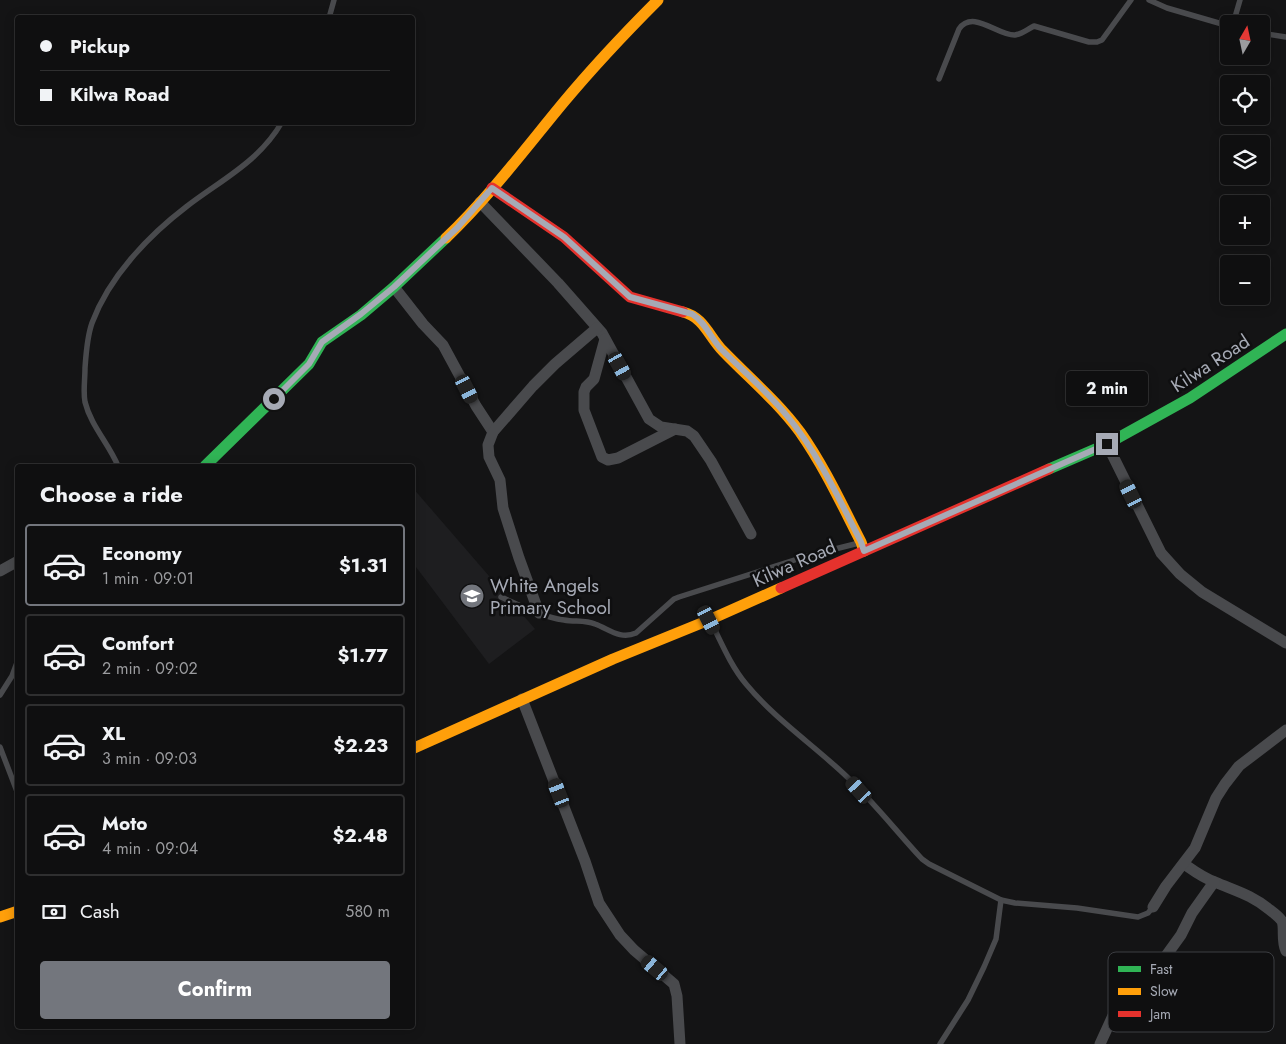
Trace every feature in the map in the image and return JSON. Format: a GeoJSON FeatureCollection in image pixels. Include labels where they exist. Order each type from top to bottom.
{"type":"FeatureCollection","features":[{"type":"Feature","properties":{"kind":"main road"},"geometry":{"type":"LineString","coordinates":[[207,464],[309,364],[322,342],[394,287],[457,228],[621,37],[658,0]]}},
{"type":"Feature","properties":{"kind":"main road"},"geometry":{"type":"LineString","coordinates":[[492,188],[564,237],[630,297],[692,314],[699,319],[720,347],[789,417],[825,473],[862,547]]}},
{"type":"Feature","properties":{"kind":"main road","name":"Kilwa Road"},"geometry":{"type":"LineString","coordinates":[[415,748],[522,699],[709,620],[862,547],[1107,444],[1190,398],[1286,334]]}},
{"type":"Feature","properties":{"kind":"main road"},"geometry":{"type":"LineString","coordinates":[[0,917],[15,912]]}},
{"type":"Feature","properties":{"kind":"street"},"geometry":{"type":"LineString","coordinates":[[480,202],[558,283],[597,328],[605,339],[649,420],[661,427],[690,432],[711,461],[751,534]]}},
{"type":"Feature","properties":{"kind":"street"},"geometry":{"type":"LineString","coordinates":[[394,287],[423,324],[443,345],[476,406],[493,432]]}},
{"type":"Feature","properties":{"kind":"street"},"geometry":{"type":"LineString","coordinates":[[539,613],[518,558],[503,508],[500,480],[489,456],[488,445],[493,432],[550,369],[597,328]]}},
{"type":"Feature","properties":{"kind":"street"},"geometry":{"type":"LineString","coordinates":[[605,339],[594,379],[584,392],[584,410],[602,457],[608,460],[618,458],[675,429]]}},
{"type":"Feature","properties":{"kind":"street"},"geometry":{"type":"LineString","coordinates":[[1107,444],[1161,553],[1180,574],[1202,592],[1286,642]]}},
{"type":"Feature","properties":{"kind":"street"},"geometry":{"type":"LineString","coordinates":[[0,571],[15,563]]}},
{"type":"Feature","properties":{"kind":"street"},"geometry":{"type":"LineString","coordinates":[[522,699],[585,861],[599,903],[620,935],[634,950],[674,984],[677,996],[680,1044]]}},
{"type":"Feature","properties":{"kind":"street"},"geometry":{"type":"LineString","coordinates":[[1153,907],[1166,886],[1196,848],[1216,798],[1224,784],[1239,766],[1286,730]]}},
{"type":"Feature","properties":{"kind":"street"},"geometry":{"type":"LineString","coordinates":[[1184,864],[1199,875],[1250,895],[1280,918],[1283,922],[1282,941],[1286,952]]}},
{"type":"Feature","properties":{"kind":"street"},"geometry":{"type":"LineString","coordinates":[[1169,952],[1181,936],[1192,912],[1214,882]]}},
{"type":"Feature","properties":{"kind":"street"},"geometry":{"type":"LineString","coordinates":[[1100,1044],[1108,1026]]}},
{"type":"Feature","properties":{"kind":"lane"},"geometry":{"type":"LineString","coordinates":[[330,15],[334,0]]}},
{"type":"Feature","properties":{"kind":"lane"},"geometry":{"type":"LineString","coordinates":[[939,79],[959,29],[965,23],[975,21],[1001,32],[1015,35],[1034,26],[1089,42],[1097,42],[1102,40],[1131,0]]}},
{"type":"Feature","properties":{"kind":"lane"},"geometry":{"type":"LineString","coordinates":[[1149,0],[1167,8],[1220,23]]}},
{"type":"Feature","properties":{"kind":"lane"},"geometry":{"type":"LineString","coordinates":[[1236,15],[1240,0]]}},
{"type":"Feature","properties":{"kind":"lane"},"geometry":{"type":"LineString","coordinates":[[1270,34],[1286,37]]}},
{"type":"Feature","properties":{"kind":"lane"},"geometry":{"type":"LineString","coordinates":[[117,464],[112,452],[97,430],[85,401],[84,390],[86,350],[92,324],[106,293],[113,281],[158,230],[187,206],[239,171],[264,147],[280,125]]}},
{"type":"Feature","properties":{"kind":"lane"},"geometry":{"type":"LineString","coordinates":[[501,597],[539,613],[564,620],[596,624],[619,635],[631,635],[636,633],[674,599],[679,597],[807,556],[862,547]]}},
{"type":"Feature","properties":{"kind":"lane"},"geometry":{"type":"LineString","coordinates":[[709,620],[730,661],[757,697],[846,776],[922,859],[942,872],[1002,900],[1015,903],[1077,908],[1132,917],[1143,916],[1153,907]]}},
{"type":"Feature","properties":{"kind":"lane"},"geometry":{"type":"LineString","coordinates":[[0,695],[15,668]]}},
{"type":"Feature","properties":{"kind":"lane"},"geometry":{"type":"LineString","coordinates":[[0,747],[15,786]]}},
{"type":"Feature","properties":{"kind":"lane"},"geometry":{"type":"LineString","coordinates":[[940,1044],[968,1000],[984,967],[996,939],[1002,900]]}},
{"type":"Feature","properties":{"kind":"shaded area","name":"White Angels Primary School"},"geometry":{"type":"Polygon","coordinates":[[[415,490],[535,629],[489,664],[415,566],[415,490]]]}},
{"type":"Feature","properties":{"kind":"traffic: fast"},"geometry":{"type":"LineString","coordinates":[[207,464],[309,364],[322,342],[361,315],[446,238]]}},
{"type":"Feature","properties":{"kind":"traffic: fast"},"geometry":{"type":"LineString","coordinates":[[1049,469],[1107,444],[1190,398],[1286,334]]}},
{"type":"Feature","properties":{"kind":"traffic: slow"},"geometry":{"type":"LineString","coordinates":[[446,238],[492,189],[586,76],[658,0]]}},
{"type":"Feature","properties":{"kind":"traffic: slow"},"geometry":{"type":"LineString","coordinates":[[683,312],[696,318],[706,328],[718,346],[772,400],[800,432],[817,458],[864,551]]}},
{"type":"Feature","properties":{"kind":"traffic: slow"},"geometry":{"type":"LineString","coordinates":[[415,748],[613,659],[781,588]]}},
{"type":"Feature","properties":{"kind":"traffic: slow"},"geometry":{"type":"LineString","coordinates":[[0,917],[15,912]]}},
{"type":"Feature","properties":{"kind":"traffic: jam"},"geometry":{"type":"LineString","coordinates":[[492,188],[564,237],[630,297],[683,312]]}},
{"type":"Feature","properties":{"kind":"traffic: jam"},"geometry":{"type":"LineString","coordinates":[[781,588],[1049,469]]}},
{"type":"Feature","properties":{"kind":"place","name":"White Angels Primary School"},"geometry":{"type":"Point","coordinates":[472,596]}},
{"type":"Feature","properties":{"kind":"route"},"geometry":{"type":"LineString","coordinates":[[274,399],[309,364],[322,342],[394,287],[457,228],[492,188],[564,237],[594,262],[630,297],[692,314],[699,319],[720,347],[789,417],[825,473],[864,551],[1107,444]]}}]}
